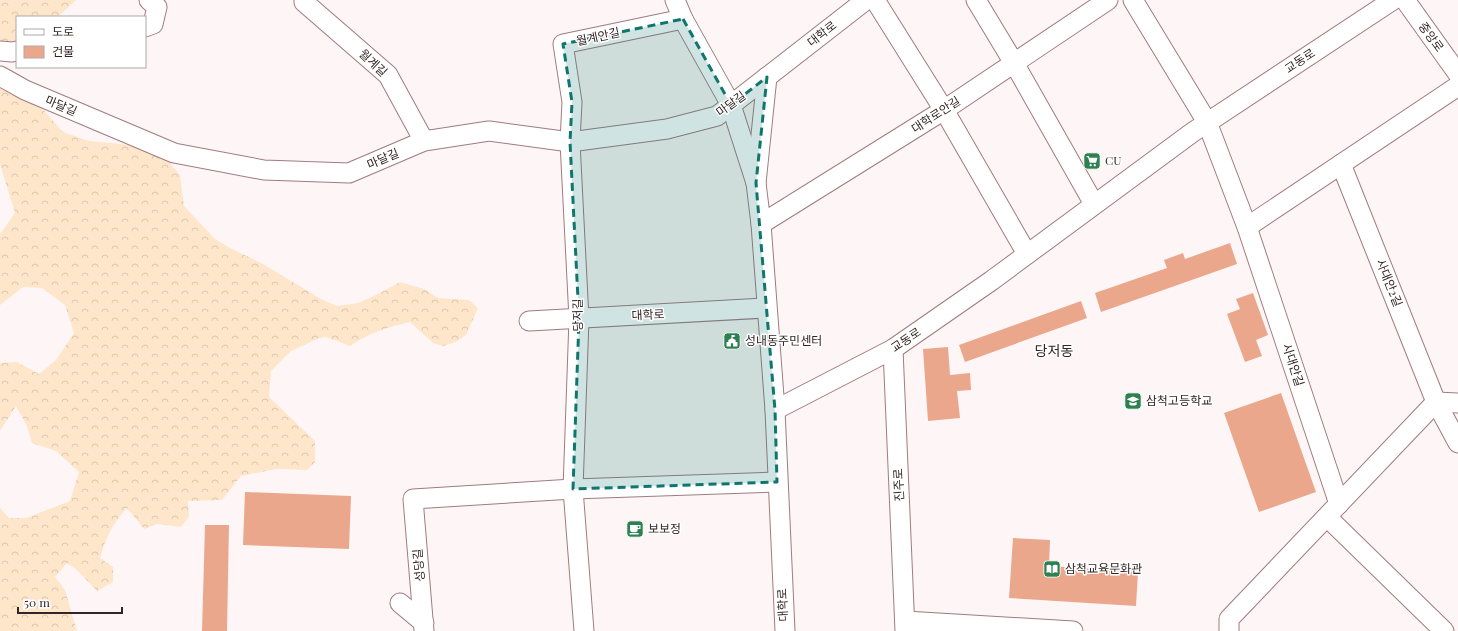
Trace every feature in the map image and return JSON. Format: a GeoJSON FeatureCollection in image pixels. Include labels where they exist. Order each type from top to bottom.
{"type":"FeatureCollection","features":[{"type":"Feature","properties":{"kind":"street"},"geometry":{"type":"LineString","coordinates":[[146,27],[153,24],[157,7],[149,0]]}},
{"type":"Feature","properties":{"kind":"street","name":"월계길"},"geometry":{"type":"LineString","coordinates":[[304,0],[304,2],[388,76],[424,141]]}},
{"type":"Feature","properties":{"kind":"street"},"geometry":{"type":"LineString","coordinates":[[675,0],[683,19],[731,105]]}},
{"type":"Feature","properties":{"kind":"street","name":"대학로"},"geometry":{"type":"LineString","coordinates":[[756,183],[767,77],[866,0]]}},
{"type":"Feature","properties":{"kind":"street"},"geometry":{"type":"LineString","coordinates":[[875,0],[944,110],[1027,254]]}},
{"type":"Feature","properties":{"kind":"street"},"geometry":{"type":"LineString","coordinates":[[976,0],[1014,63],[1094,204]]}},
{"type":"Feature","properties":{"kind":"street","name":"대학로안길"},"geometry":{"type":"LineString","coordinates":[[761,224],[944,110],[1108,0]]}},
{"type":"Feature","properties":{"kind":"street"},"geometry":{"type":"LineString","coordinates":[[1133,0],[1207,122],[1248,227],[1458,86]]}},
{"type":"Feature","properties":{"kind":"street","name":"교동로"},"geometry":{"type":"LineString","coordinates":[[775,410],[893,349],[1027,254],[1207,122],[1393,0]]}},
{"type":"Feature","properties":{"kind":"street","name":"중앙로"},"geometry":{"type":"LineString","coordinates":[[1404,0],[1458,74]]}},
{"type":"Feature","properties":{"kind":"street","name":"월계안길"},"geometry":{"type":"LineString","coordinates":[[570,142],[572,102],[563,44],[683,19]]}},
{"type":"Feature","properties":{"kind":"street"},"geometry":{"type":"LineString","coordinates":[[0,51],[16,51]]}},
{"type":"Feature","properties":{"kind":"street","name":"마달길"},"geometry":{"type":"LineString","coordinates":[[0,76],[26,90],[174,153],[264,170],[349,173],[424,141],[489,131],[570,142],[667,129],[717,116],[767,77]]}},
{"type":"Feature","properties":{"kind":"street","name":"대학로"},"geometry":{"type":"LineString","coordinates":[[731,105],[756,183],[761,224],[766,308],[775,410],[777,482],[785,631]]}},
{"type":"Feature","properties":{"kind":"street","name":"당저길"},"geometry":{"type":"LineString","coordinates":[[570,142],[579,319],[573,489],[584,631]]}},
{"type":"Feature","properties":{"kind":"street","name":"사대안2길"},"geometry":{"type":"LineString","coordinates":[[1341,164],[1436,402]]}},
{"type":"Feature","properties":{"kind":"street","name":"사대안길"},"geometry":{"type":"LineString","coordinates":[[1248,227],[1333,510],[1444,631]]}},
{"type":"Feature","properties":{"kind":"street","name":"대학로"},"geometry":{"type":"LineString","coordinates":[[529,321],[766,308]]}},
{"type":"Feature","properties":{"kind":"street","name":"진주로"},"geometry":{"type":"LineString","coordinates":[[893,349],[905,626],[1072,631]]}},
{"type":"Feature","properties":{"kind":"street"},"geometry":{"type":"LineString","coordinates":[[1229,631],[1229,619],[1436,402],[1458,403]]}},
{"type":"Feature","properties":{"kind":"street"},"geometry":{"type":"LineString","coordinates":[[1436,402],[1458,443]]}},
{"type":"Feature","properties":{"kind":"street"},"geometry":{"type":"LineString","coordinates":[[573,489],[777,482]]}},
{"type":"Feature","properties":{"kind":"street","name":"성당길"},"geometry":{"type":"LineString","coordinates":[[424,627],[413,499],[573,489]]}},
{"type":"Feature","properties":{"kind":"street"},"geometry":{"type":"LineString","coordinates":[[400,603],[424,627]]}},
{"type":"Feature","properties":{"kind":"highlighted area"},"geometry":{"type":"Polygon","coordinates":[[[683,19],[731,105],[767,77],[756,183],[775,410],[777,482],[573,489],[579,319],[570,142],[572,102],[563,44],[683,19]]]}},
{"type":"Feature","properties":{"kind":"green space"},"geometry":{"type":"Polygon","coordinates":[[[0,0],[76,0],[59,16],[16,16],[16,44],[0,45],[0,0]]]}},
{"type":"Feature","properties":{"kind":"green space"},"geometry":{"type":"Polygon","coordinates":[[[0,84],[39,105],[63,132],[89,141],[121,144],[160,152],[180,175],[184,206],[215,239],[263,264],[321,299],[337,306],[358,303],[400,282],[424,289],[438,298],[469,300],[478,308],[466,335],[456,342],[443,346],[433,343],[410,322],[379,331],[350,346],[326,337],[319,338],[291,351],[271,371],[269,397],[315,441],[315,462],[307,470],[276,469],[241,476],[222,500],[188,501],[189,517],[181,527],[157,524],[144,529],[127,508],[117,520],[110,532],[100,558],[113,567],[113,582],[97,591],[77,570],[67,563],[55,577],[65,590],[77,631],[0,631],[0,508],[9,518],[26,518],[70,501],[79,472],[56,451],[32,443],[27,426],[16,406],[0,431],[0,363],[17,362],[39,374],[56,360],[74,333],[65,305],[42,288],[23,287],[0,305],[0,234],[15,213],[0,164],[0,84]]]}},
{"type":"Feature","properties":{"kind":"building"},"geometry":{"type":"Polygon","coordinates":[[[1230,243],[1237,264],[1101,312],[1095,293],[1167,268],[1164,260],[1183,253],[1185,259],[1230,243]]]}},
{"type":"Feature","properties":{"kind":"building"},"geometry":{"type":"Polygon","coordinates":[[[1253,293],[1268,335],[1256,340],[1262,356],[1245,362],[1227,314],[1240,309],[1236,299],[1253,293]]]}},
{"type":"Feature","properties":{"kind":"building"},"geometry":{"type":"Polygon","coordinates":[[[1081,301],[1087,318],[965,362],[959,345],[1081,301]]]}},
{"type":"Feature","properties":{"kind":"building"},"geometry":{"type":"Polygon","coordinates":[[[948,347],[950,375],[970,373],[971,390],[957,391],[960,418],[928,421],[923,349],[948,347]]]}},
{"type":"Feature","properties":{"kind":"building"},"geometry":{"type":"Polygon","coordinates":[[[1281,393],[1316,492],[1259,512],[1224,413],[1281,393]]]}},
{"type":"Feature","properties":{"kind":"building"},"geometry":{"type":"Polygon","coordinates":[[[245,492],[351,496],[349,549],[243,545],[245,492]]]}},
{"type":"Feature","properties":{"kind":"building"},"geometry":{"type":"Polygon","coordinates":[[[205,525],[229,525],[227,631],[202,631],[205,525]]]}},
{"type":"Feature","properties":{"kind":"building","name":"삼척교육문화관"},"geometry":{"type":"Polygon","coordinates":[[[1013,538],[1050,540],[1049,566],[1138,572],[1136,606],[1009,598],[1013,538]]]}},
{"type":"Feature","properties":{"kind":"place","name":"CU"},"geometry":{"type":"Point","coordinates":[1092,161]}},
{"type":"Feature","properties":{"kind":"place","name":"성내동주민센터"},"geometry":{"type":"Point","coordinates":[732,341]}},
{"type":"Feature","properties":{"kind":"place","name":"삼척고등학교"},"geometry":{"type":"Point","coordinates":[1133,401]}},
{"type":"Feature","properties":{"kind":"place","name":"보보정"},"geometry":{"type":"Point","coordinates":[635,529]}},
{"type":"Feature","properties":{"kind":"place","name":"삼척교육문화관"},"geometry":{"type":"Point","coordinates":[1052,569]}},
{"type":"Feature","properties":{"kind":"district","name":"당저동"},"geometry":{"type":"Point","coordinates":[1054,351]}}]}
